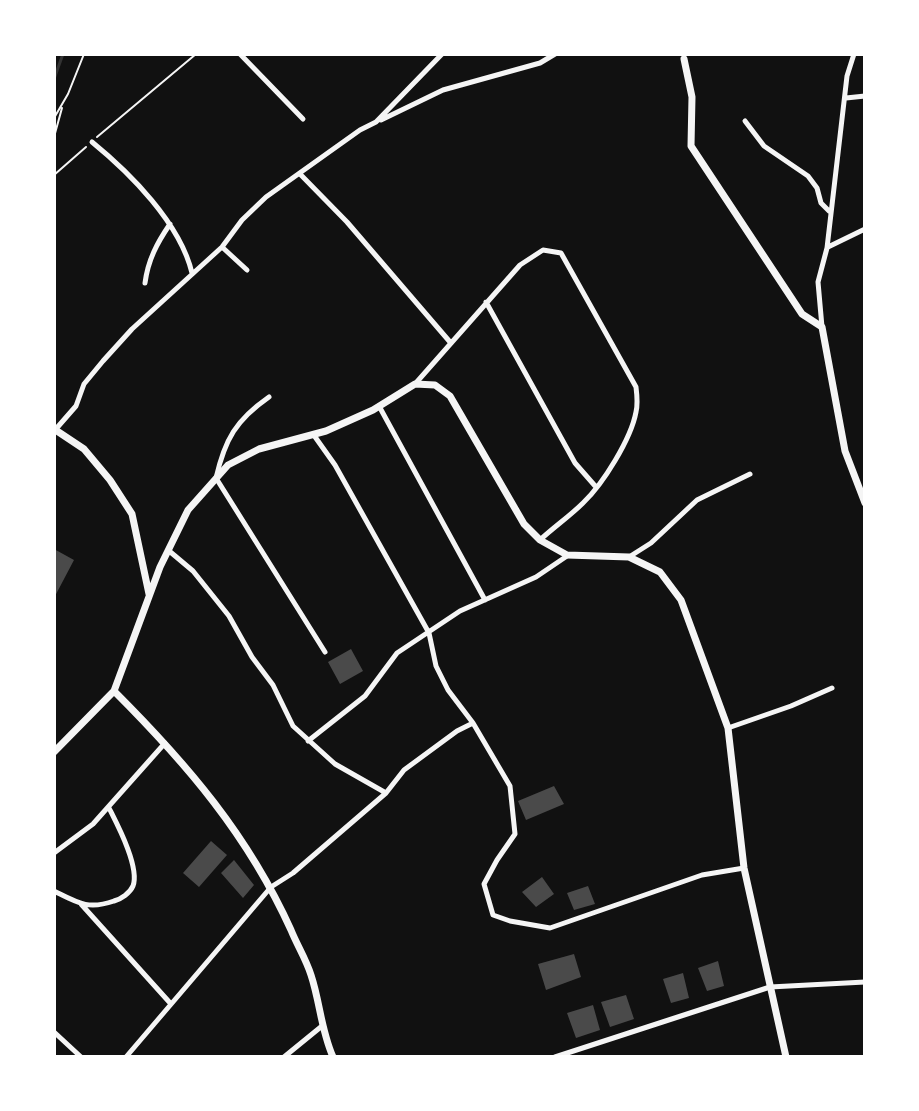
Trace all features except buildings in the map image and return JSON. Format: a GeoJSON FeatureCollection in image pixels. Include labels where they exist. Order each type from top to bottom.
{"type":"FeatureCollection","features":[{"type":"Feature","properties":{"kind":"street"},"geometry":{"type":"LineString","coordinates":[[240,54],[303,119]]}},
{"type":"Feature","properties":{"kind":"street"},"geometry":{"type":"LineString","coordinates":[[376,122],[442,54]]}},
{"type":"Feature","properties":{"kind":"street"},"geometry":{"type":"LineString","coordinates":[[149,596],[132,514],[110,480],[84,449],[54,430],[76,406],[84,384],[103,361],[222,247],[242,220],[266,197],[360,130],[443,90],[540,63],[555,54]]}},
{"type":"Feature","properties":{"kind":"street"},"geometry":{"type":"LineString","coordinates":[[854,54],[847,76],[827,248],[818,282],[822,327],[845,451],[865,503]]}},
{"type":"Feature","properties":{"kind":"street"},"geometry":{"type":"LineString","coordinates":[[684,59],[692,97],[691,146],[802,314],[822,327]]}},
{"type":"Feature","properties":{"kind":"street"},"geometry":{"type":"LineString","coordinates":[[846,98],[865,96]]}},
{"type":"Feature","properties":{"kind":"street"},"geometry":{"type":"LineString","coordinates":[[745,121],[764,146],[808,176],[817,188],[821,203],[829,211]]}},
{"type":"Feature","properties":{"kind":"street"},"geometry":{"type":"LineString","coordinates":[[92,142],[111,157],[170,224],[187,253],[192,273]]}},
{"type":"Feature","properties":{"kind":"street"},"geometry":{"type":"LineString","coordinates":[[300,174],[347,222],[450,342]]}},
{"type":"Feature","properties":{"kind":"street"},"geometry":{"type":"LineString","coordinates":[[145,283],[152,254],[170,224]]}},
{"type":"Feature","properties":{"kind":"street"},"geometry":{"type":"LineString","coordinates":[[827,248],[865,229]]}},
{"type":"Feature","properties":{"kind":"street"},"geometry":{"type":"LineString","coordinates":[[222,247],[247,270]]}},
{"type":"Feature","properties":{"kind":"street"},"geometry":{"type":"LineString","coordinates":[[54,752],[114,691],[149,596],[188,510],[228,465],[259,449],[326,431],[379,406],[415,384],[520,265],[543,250],[561,253],[636,387],[637,410],[632,427],[596,487],[583,504],[540,540]]}},
{"type":"Feature","properties":{"kind":"street"},"geometry":{"type":"LineString","coordinates":[[486,302],[575,463],[596,487]]}},
{"type":"Feature","properties":{"kind":"street"},"geometry":{"type":"LineString","coordinates":[[415,384],[435,385],[450,396],[524,524],[540,540],[567,555],[629,557],[660,572],[681,600],[728,728],[744,868],[786,1057]]}},
{"type":"Feature","properties":{"kind":"street"},"geometry":{"type":"LineString","coordinates":[[269,397],[241,420],[224,447],[216,478],[325,652]]}},
{"type":"Feature","properties":{"kind":"street"},"geometry":{"type":"LineString","coordinates":[[379,406],[485,600]]}},
{"type":"Feature","properties":{"kind":"street"},"geometry":{"type":"LineString","coordinates":[[312,433],[335,465],[429,633],[436,666],[448,690],[473,723],[510,786],[515,834],[484,884],[493,915],[550,928],[702,875],[744,868]]}},
{"type":"Feature","properties":{"kind":"street"},"geometry":{"type":"LineString","coordinates":[[629,557],[651,543],[697,500],[750,474]]}},
{"type":"Feature","properties":{"kind":"street"},"geometry":{"type":"LineString","coordinates":[[168,550],[193,571],[229,616],[252,657],[273,685],[293,726],[335,764],[386,793]]}},
{"type":"Feature","properties":{"kind":"street"},"geometry":{"type":"LineString","coordinates":[[308,741],[365,696],[397,653],[460,611],[536,577],[567,555]]}},
{"type":"Feature","properties":{"kind":"street"},"geometry":{"type":"LineString","coordinates":[[728,728],[832,688]]}},
{"type":"Feature","properties":{"kind":"street"},"geometry":{"type":"LineString","coordinates":[[114,691],[166,743],[220,807],[271,887],[311,975],[322,1026],[333,1057]]}},
{"type":"Feature","properties":{"kind":"street"},"geometry":{"type":"LineString","coordinates":[[126,1057],[271,887],[293,873],[386,793],[404,770],[473,723]]}},
{"type":"Feature","properties":{"kind":"street"},"geometry":{"type":"LineString","coordinates":[[54,853],[93,824],[166,743]]}},
{"type":"Feature","properties":{"kind":"street"},"geometry":{"type":"LineString","coordinates":[[54,891],[81,904],[97,907],[122,898],[133,885],[133,871],[123,836],[109,808]]}},
{"type":"Feature","properties":{"kind":"street"},"geometry":{"type":"LineString","coordinates":[[81,904],[171,1004]]}},
{"type":"Feature","properties":{"kind":"street"},"geometry":{"type":"LineString","coordinates":[[555,1057],[770,987],[865,982]]}},
{"type":"Feature","properties":{"kind":"street"},"geometry":{"type":"LineString","coordinates":[[284,1057],[322,1026]]}},
{"type":"Feature","properties":{"kind":"street"},"geometry":{"type":"LineString","coordinates":[[54,1032],[81,1057]]}},
{"type":"Feature","properties":{"kind":"path"},"geometry":{"type":"LineString","coordinates":[[54,137],[63,104],[84,54]]}},
{"type":"Feature","properties":{"kind":"path"},"geometry":{"type":"LineString","coordinates":[[54,175],[196,54]]}},
{"type":"Feature","properties":{"kind":"path"},"geometry":{"type":"LineString","coordinates":[[54,118],[63,104]]}},
{"type":"Feature","properties":{"kind":"waterway"},"geometry":{"type":"LineString","coordinates":[[54,79],[63,54]]}}]}
